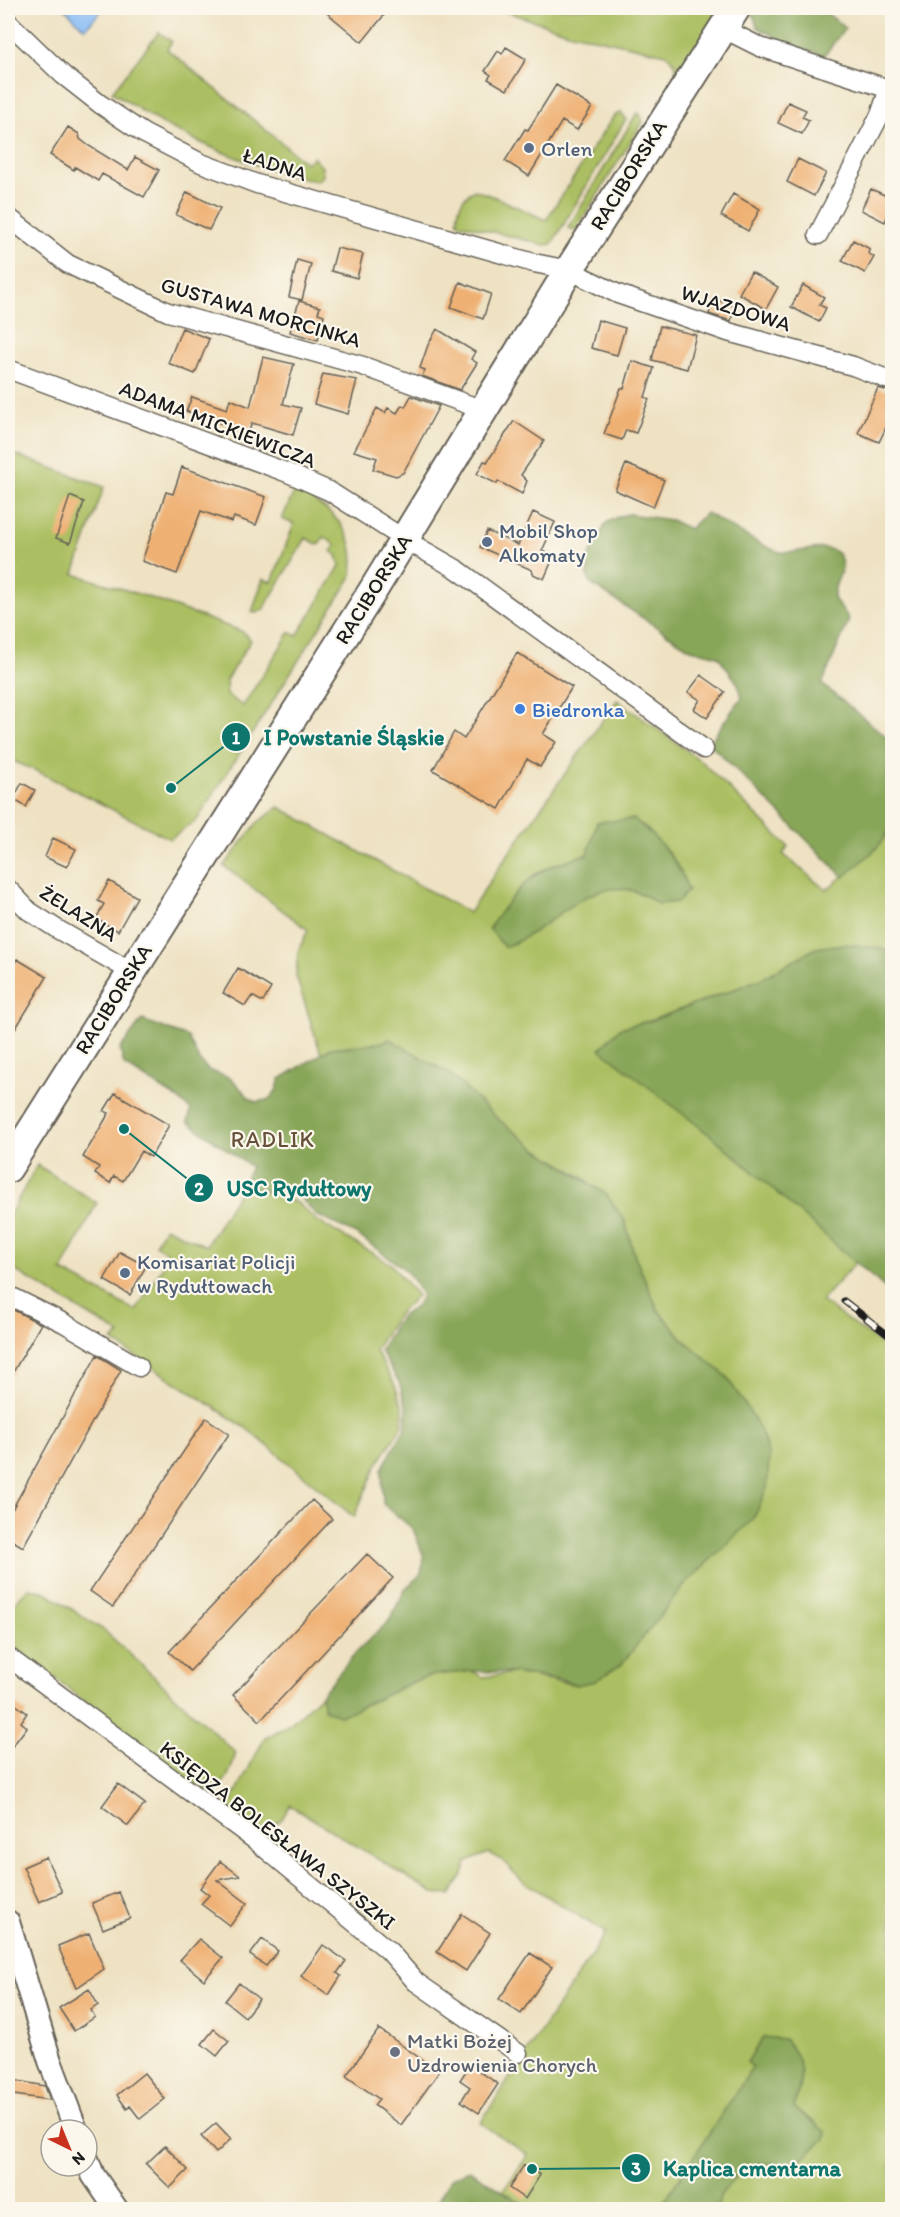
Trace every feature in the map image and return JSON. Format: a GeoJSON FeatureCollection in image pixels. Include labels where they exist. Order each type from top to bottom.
{"type":"FeatureCollection","features":[{"type":"Feature","properties":{"kind":"main road","name":"RACIBORSKA"},"geometry":{"type":"LineString","coordinates":[[8,1168],[729,18]]}},
{"type":"Feature","properties":{"kind":"street"},"geometry":{"type":"LineString","coordinates":[[729,18],[760,47],[891,90],[880,116],[818,235]]}},
{"type":"Feature","properties":{"kind":"street","name":"ŁADNA"},"geometry":{"type":"LineString","coordinates":[[8,22],[63,75],[100,104],[143,133],[201,163],[257,184],[534,263],[569,270]]}},
{"type":"Feature","properties":{"kind":"street","name":"GUSTAWA MORCINKA"},"geometry":{"type":"LineString","coordinates":[[8,217],[68,264],[168,312],[363,366],[483,410]]}},
{"type":"Feature","properties":{"kind":"street","name":"WJAZDOWA"},"geometry":{"type":"LineString","coordinates":[[569,270],[618,294],[728,332],[853,366],[892,381]]}},
{"type":"Feature","properties":{"kind":"street","name":"ADAMA MICKIEWICZA"},"geometry":{"type":"LineString","coordinates":[[8,369],[288,472],[329,491],[458,570],[704,749]]}},
{"type":"Feature","properties":{"kind":"street","name":"ŻELAZNA"},"geometry":{"type":"LineString","coordinates":[[8,889],[28,911],[130,971]]}},
{"type":"Feature","properties":{"kind":"street"},"geometry":{"type":"LineString","coordinates":[[8,1295],[64,1323],[139,1367]]}},
{"type":"Feature","properties":{"kind":"street","name":"KSIĘDZA BOLESŁAWA SZYSZKI"},"geometry":{"type":"LineString","coordinates":[[8,1657],[255,1840],[389,1951],[416,1982],[518,2053]]}},
{"type":"Feature","properties":{"kind":"street"},"geometry":{"type":"LineString","coordinates":[[8,1922],[50,2061],[71,2118]]}},
{"type":"Feature","properties":{"kind":"street"},"geometry":{"type":"LineString","coordinates":[[95,2178],[117,2210]]}},
{"type":"Feature","properties":{"kind":"green space"},"geometry":{"type":"Polygon","coordinates":[[[495,8],[736,8],[679,95],[675,63],[666,54],[571,33],[495,8]]]}},
{"type":"Feature","properties":{"kind":"green space"},"geometry":{"type":"Polygon","coordinates":[[[757,8],[824,8],[823,10],[845,28],[824,56],[781,40],[757,27],[753,14],[757,8]]]}},
{"type":"Feature","properties":{"kind":"green space"},"geometry":{"type":"Polygon","coordinates":[[[159,32],[172,42],[167,49],[306,163],[313,157],[322,167],[323,176],[317,181],[298,177],[224,153],[164,124],[112,92],[159,32]]]}},
{"type":"Feature","properties":{"kind":"green space"},"geometry":{"type":"Polygon","coordinates":[[[621,112],[626,119],[552,244],[545,245],[458,223],[461,204],[475,190],[546,220],[613,117],[621,112]]]}},
{"type":"Feature","properties":{"kind":"green space"},"geometry":{"type":"Polygon","coordinates":[[[637,113],[640,114],[643,122],[575,231],[568,228],[637,113]]]}},
{"type":"Feature","properties":{"kind":"green space"},"geometry":{"type":"Polygon","coordinates":[[[8,452],[104,487],[74,574],[148,597],[243,632],[251,640],[226,680],[227,695],[243,706],[290,632],[297,636],[340,566],[337,555],[331,551],[336,545],[324,537],[319,545],[306,538],[263,610],[252,612],[263,579],[272,582],[294,524],[282,519],[295,490],[332,514],[347,535],[352,548],[351,578],[197,820],[170,839],[39,772],[8,759],[8,452]]]}},
{"type":"Feature","properties":{"kind":"green space"},"geometry":{"type":"Polygon","coordinates":[[[706,513],[774,550],[787,552],[830,549],[836,552],[842,562],[834,597],[849,620],[822,684],[892,741],[892,828],[876,849],[844,877],[709,743],[742,697],[738,684],[718,656],[691,649],[678,641],[591,584],[587,575],[588,559],[606,523],[629,514],[671,520],[689,529],[706,513]]]}},
{"type":"Feature","properties":{"kind":"green space"},"geometry":{"type":"Polygon","coordinates":[[[617,700],[701,761],[788,846],[783,854],[826,890],[876,849],[892,828],[892,952],[879,948],[816,948],[761,979],[653,1020],[620,1028],[720,1143],[857,1261],[821,1301],[892,1352],[892,2209],[717,2209],[720,2194],[744,2168],[759,2163],[776,2165],[802,2158],[812,2148],[816,2123],[794,2108],[799,2089],[747,2062],[754,2067],[659,2209],[531,2209],[503,2191],[528,2155],[480,2123],[606,1933],[521,1880],[501,1859],[488,1853],[467,1862],[463,1875],[450,1895],[433,1893],[290,1805],[282,1819],[264,1833],[227,1810],[264,1739],[291,1723],[321,1695],[325,1709],[367,1704],[417,1680],[434,1675],[472,1671],[483,1677],[514,1673],[577,1685],[621,1665],[667,1604],[701,1568],[763,1437],[727,1377],[684,1340],[658,1310],[634,1254],[625,1221],[584,1178],[535,1148],[498,1119],[379,1043],[331,1048],[321,1054],[296,976],[298,951],[308,930],[224,866],[257,823],[279,807],[469,913],[617,700]],[[634,819],[588,854],[553,865],[533,875],[515,943],[587,896],[611,887],[630,888],[658,904],[676,864],[648,830],[634,819]]]}},
{"type":"Feature","properties":{"kind":"green space"},"geometry":{"type":"Polygon","coordinates":[[[634,819],[659,842],[679,869],[688,890],[678,902],[658,904],[636,892],[616,888],[597,892],[578,901],[524,938],[504,947],[489,928],[520,888],[530,879],[554,865],[588,854],[597,822],[634,819]]]}},
{"type":"Feature","properties":{"kind":"green space"},"geometry":{"type":"Polygon","coordinates":[[[843,944],[879,948],[892,952],[892,1294],[720,1143],[600,1049],[620,1028],[653,1020],[761,979],[816,948],[843,944]]]}},
{"type":"Feature","properties":{"kind":"green space"},"geometry":{"type":"Polygon","coordinates":[[[142,1020],[188,1037],[199,1060],[208,1070],[231,1078],[250,1099],[256,1102],[268,1100],[276,1091],[280,1079],[331,1048],[379,1043],[390,1039],[450,1074],[498,1119],[535,1148],[606,1194],[625,1221],[634,1254],[658,1310],[684,1340],[727,1377],[752,1415],[763,1437],[769,1457],[767,1487],[751,1521],[687,1582],[621,1665],[595,1681],[577,1685],[562,1680],[514,1673],[472,1671],[434,1675],[417,1680],[341,1716],[324,1709],[321,1695],[357,1651],[389,1621],[406,1588],[421,1574],[424,1557],[413,1529],[383,1504],[382,1469],[405,1428],[407,1409],[399,1382],[380,1350],[401,1316],[416,1307],[422,1296],[413,1279],[403,1268],[356,1234],[316,1215],[300,1197],[254,1188],[244,1181],[251,1167],[188,1122],[191,1110],[177,1098],[124,1065],[120,1049],[142,1020]]]}},
{"type":"Feature","properties":{"kind":"green space"},"geometry":{"type":"Polygon","coordinates":[[[37,1165],[97,1203],[62,1271],[136,1311],[170,1255],[155,1244],[165,1227],[206,1246],[243,1185],[296,1202],[317,1221],[391,1264],[417,1296],[399,1313],[375,1350],[395,1385],[403,1408],[402,1426],[377,1465],[354,1517],[246,1428],[112,1341],[120,1334],[8,1266],[8,1218],[37,1165]]]}},
{"type":"Feature","properties":{"kind":"green space"},"geometry":{"type":"Polygon","coordinates":[[[29,1588],[46,1592],[105,1631],[236,1753],[230,1772],[221,1785],[209,1792],[179,1774],[8,1642],[10,1612],[16,1601],[29,1588]]]}},
{"type":"Feature","properties":{"kind":"green space"},"geometry":{"type":"Polygon","coordinates":[[[763,2037],[784,2039],[796,2056],[801,2071],[794,2108],[826,2132],[825,2139],[802,2158],[790,2164],[759,2163],[744,2168],[721,2194],[717,2209],[659,2209],[753,2067],[747,2062],[763,2037]]]}},
{"type":"Feature","properties":{"kind":"green space"},"geometry":{"type":"Polygon","coordinates":[[[469,2170],[531,2209],[433,2209],[451,2178],[469,2170]]]}},
{"type":"Feature","properties":{"kind":"water"},"geometry":{"type":"Polygon","coordinates":[[[64,8],[104,8],[85,29],[64,8]]]}},
{"type":"Feature","properties":{"kind":"building"},"geometry":{"type":"Polygon","coordinates":[[[321,8],[390,8],[362,42],[321,8]]]}},
{"type":"Feature","properties":{"kind":"building"},"geometry":{"type":"Polygon","coordinates":[[[506,47],[526,59],[507,90],[488,79],[491,75],[485,71],[498,51],[502,54],[506,47]]]}},
{"type":"Feature","properties":{"kind":"building"},"geometry":{"type":"Polygon","coordinates":[[[556,85],[592,107],[577,130],[562,121],[529,176],[505,161],[525,129],[528,130],[556,85]]]}},
{"type":"Feature","properties":{"kind":"building"},"geometry":{"type":"Polygon","coordinates":[[[788,102],[806,110],[802,117],[809,120],[802,134],[778,123],[788,102]]]}},
{"type":"Feature","properties":{"kind":"building"},"geometry":{"type":"Polygon","coordinates":[[[68,127],[79,134],[80,139],[89,146],[128,170],[135,157],[159,170],[144,197],[102,174],[98,181],[50,155],[68,127]]]}},
{"type":"Feature","properties":{"kind":"building"},"geometry":{"type":"Polygon","coordinates":[[[798,159],[826,173],[814,196],[787,182],[798,159]]]}},
{"type":"Feature","properties":{"kind":"building"},"geometry":{"type":"Polygon","coordinates":[[[871,189],[889,197],[887,202],[892,205],[885,222],[861,210],[871,189]]]}},
{"type":"Feature","properties":{"kind":"building"},"geometry":{"type":"Polygon","coordinates":[[[187,192],[220,208],[209,230],[176,215],[187,192]]]}},
{"type":"Feature","properties":{"kind":"building"},"geometry":{"type":"Polygon","coordinates":[[[733,194],[760,209],[748,231],[721,216],[733,194]]]}},
{"type":"Feature","properties":{"kind":"building"},"geometry":{"type":"Polygon","coordinates":[[[853,240],[870,249],[868,253],[874,257],[865,273],[842,261],[853,240]]]}},
{"type":"Feature","properties":{"kind":"building"},"geometry":{"type":"Polygon","coordinates":[[[337,248],[363,254],[357,278],[331,271],[337,248]]]}},
{"type":"Feature","properties":{"kind":"building"},"geometry":{"type":"Polygon","coordinates":[[[297,260],[311,264],[302,300],[289,297],[297,260]]]}},
{"type":"Feature","properties":{"kind":"building"},"geometry":{"type":"Polygon","coordinates":[[[751,272],[778,287],[766,309],[739,294],[751,272]]]}},
{"type":"Feature","properties":{"kind":"building"},"geometry":{"type":"Polygon","coordinates":[[[460,282],[491,294],[483,319],[451,307],[460,282]]]}},
{"type":"Feature","properties":{"kind":"building"},"geometry":{"type":"Polygon","coordinates":[[[803,285],[824,297],[819,305],[826,308],[819,322],[791,307],[803,285]]]}},
{"type":"Feature","properties":{"kind":"building"},"geometry":{"type":"Polygon","coordinates":[[[713,299],[735,306],[731,321],[709,314],[713,299]]]}},
{"type":"Feature","properties":{"kind":"building"},"geometry":{"type":"Polygon","coordinates":[[[299,301],[320,307],[318,313],[324,315],[318,340],[290,332],[299,301]]]}},
{"type":"Feature","properties":{"kind":"building"},"geometry":{"type":"Polygon","coordinates":[[[598,320],[625,328],[617,355],[591,348],[598,320]]]}},
{"type":"Feature","properties":{"kind":"building"},"geometry":{"type":"Polygon","coordinates":[[[660,326],[696,335],[687,369],[652,360],[660,326]]]}},
{"type":"Feature","properties":{"kind":"building"},"geometry":{"type":"Polygon","coordinates":[[[182,328],[209,339],[195,374],[168,363],[182,328]]]}},
{"type":"Feature","properties":{"kind":"building"},"geometry":{"type":"Polygon","coordinates":[[[437,329],[475,352],[471,359],[477,363],[460,390],[422,376],[425,370],[420,368],[428,345],[437,329]]]}},
{"type":"Feature","properties":{"kind":"building"},"geometry":{"type":"Polygon","coordinates":[[[263,357],[294,364],[283,404],[301,408],[293,435],[252,423],[248,433],[186,411],[192,397],[227,409],[230,399],[250,407],[263,357]]]}},
{"type":"Feature","properties":{"kind":"building"},"geometry":{"type":"Polygon","coordinates":[[[632,361],[654,368],[645,397],[649,399],[636,433],[626,430],[622,440],[604,434],[621,388],[624,389],[632,361]]]}},
{"type":"Feature","properties":{"kind":"building"},"geometry":{"type":"Polygon","coordinates":[[[323,374],[357,380],[348,414],[314,404],[323,374]]]}},
{"type":"Feature","properties":{"kind":"building"},"geometry":{"type":"Polygon","coordinates":[[[878,388],[892,392],[892,415],[879,442],[858,433],[878,388]]]}},
{"type":"Feature","properties":{"kind":"building"},"geometry":{"type":"Polygon","coordinates":[[[411,396],[439,406],[403,473],[396,476],[373,469],[377,458],[354,451],[377,408],[385,413],[388,408],[397,413],[402,405],[405,407],[411,396]]]}},
{"type":"Feature","properties":{"kind":"building"},"geometry":{"type":"Polygon","coordinates":[[[514,421],[544,441],[521,475],[527,481],[522,494],[498,481],[497,484],[477,474],[514,421]]]}},
{"type":"Feature","properties":{"kind":"building"},"geometry":{"type":"Polygon","coordinates":[[[626,464],[664,480],[653,507],[615,490],[626,464]]]}},
{"type":"Feature","properties":{"kind":"building"},"geometry":{"type":"Polygon","coordinates":[[[182,467],[266,497],[256,525],[234,517],[232,522],[201,511],[177,574],[142,561],[166,492],[173,494],[182,467]]]}},
{"type":"Feature","properties":{"kind":"building"},"geometry":{"type":"Polygon","coordinates":[[[70,496],[84,502],[70,543],[56,538],[70,496]]]}},
{"type":"Feature","properties":{"kind":"building"},"geometry":{"type":"Polygon","coordinates":[[[533,512],[555,522],[542,551],[554,556],[544,579],[533,574],[532,570],[480,547],[487,531],[518,545],[533,512]]]}},
{"type":"Feature","properties":{"kind":"building","name":"Biedronka"},"geometry":{"type":"Polygon","coordinates":[[[517,653],[572,687],[543,734],[556,742],[540,767],[527,759],[499,809],[433,770],[454,732],[464,739],[517,653]]]}},
{"type":"Feature","properties":{"kind":"building"},"geometry":{"type":"Polygon","coordinates":[[[701,675],[725,692],[707,718],[694,709],[700,700],[688,692],[701,675]]]}},
{"type":"Feature","properties":{"kind":"building"},"geometry":{"type":"Polygon","coordinates":[[[22,783],[35,790],[26,807],[13,799],[22,783]]]}},
{"type":"Feature","properties":{"kind":"building"},"geometry":{"type":"Polygon","coordinates":[[[53,838],[76,849],[67,867],[45,857],[53,838]]]}},
{"type":"Feature","properties":{"kind":"building"},"geometry":{"type":"Polygon","coordinates":[[[109,881],[137,897],[118,931],[96,919],[104,904],[98,901],[109,881]]]}},
{"type":"Feature","properties":{"kind":"building"},"geometry":{"type":"Polygon","coordinates":[[[17,959],[47,977],[8,1041],[8,976],[17,959]]]}},
{"type":"Feature","properties":{"kind":"building"},"geometry":{"type":"Polygon","coordinates":[[[238,968],[271,988],[263,1002],[252,996],[245,1006],[223,993],[238,968]]]}},
{"type":"Feature","properties":{"kind":"building"},"geometry":{"type":"Polygon","coordinates":[[[115,1093],[169,1125],[151,1157],[141,1151],[123,1181],[114,1176],[110,1183],[95,1174],[99,1167],[83,1157],[109,1113],[104,1111],[115,1093]]]}},
{"type":"Feature","properties":{"kind":"building","name":"Komisariat Policji w Rydułtowach"},"geometry":{"type":"Polygon","coordinates":[[[120,1252],[146,1266],[130,1295],[104,1280],[120,1252]]]}},
{"type":"Feature","properties":{"kind":"building"},"geometry":{"type":"Polygon","coordinates":[[[8,1307],[41,1324],[8,1381],[8,1307]]]}},
{"type":"Feature","properties":{"kind":"building"},"geometry":{"type":"Polygon","coordinates":[[[97,1355],[121,1370],[23,1547],[8,1538],[8,1517],[97,1355]]]}},
{"type":"Feature","properties":{"kind":"building"},"geometry":{"type":"Polygon","coordinates":[[[206,1418],[229,1434],[113,1607],[90,1591],[206,1418]]]}},
{"type":"Feature","properties":{"kind":"building"},"geometry":{"type":"Polygon","coordinates":[[[312,1500],[332,1519],[190,1671],[169,1652],[312,1500]]]}},
{"type":"Feature","properties":{"kind":"building"},"geometry":{"type":"Polygon","coordinates":[[[367,1554],[393,1578],[260,1721],[233,1695],[367,1554]]]}},
{"type":"Feature","properties":{"kind":"building"},"geometry":{"type":"Polygon","coordinates":[[[8,1699],[27,1713],[21,1722],[27,1727],[8,1752],[8,1699]]]}},
{"type":"Feature","properties":{"kind":"building"},"geometry":{"type":"Polygon","coordinates":[[[118,1784],[145,1804],[128,1826],[102,1806],[118,1784]]]}},
{"type":"Feature","properties":{"kind":"building"},"geometry":{"type":"Polygon","coordinates":[[[46,1857],[62,1892],[39,1902],[23,1867],[46,1857]]]}},
{"type":"Feature","properties":{"kind":"building"},"geometry":{"type":"Polygon","coordinates":[[[220,1861],[240,1876],[217,1880],[247,1903],[230,1926],[201,1904],[209,1895],[200,1888],[220,1861]]]}},
{"type":"Feature","properties":{"kind":"building"},"geometry":{"type":"Polygon","coordinates":[[[119,1892],[130,1918],[103,1929],[92,1903],[119,1892]]]}},
{"type":"Feature","properties":{"kind":"building"},"geometry":{"type":"Polygon","coordinates":[[[462,1914],[490,1933],[466,1971],[437,1952],[462,1914]]]}},
{"type":"Feature","properties":{"kind":"building"},"geometry":{"type":"Polygon","coordinates":[[[89,1933],[104,1969],[76,1988],[58,1946],[89,1933]]]}},
{"type":"Feature","properties":{"kind":"building"},"geometry":{"type":"Polygon","coordinates":[[[199,1939],[223,1958],[204,1980],[180,1960],[199,1939]]]}},
{"type":"Feature","properties":{"kind":"building"},"geometry":{"type":"Polygon","coordinates":[[[262,1939],[278,1951],[266,1966],[250,1955],[262,1939]]]}},
{"type":"Feature","properties":{"kind":"building"},"geometry":{"type":"Polygon","coordinates":[[[323,1945],[346,1961],[337,1973],[341,1976],[329,1995],[301,1976],[323,1945]]]}},
{"type":"Feature","properties":{"kind":"building"},"geometry":{"type":"Polygon","coordinates":[[[530,1953],[552,1967],[521,2014],[499,1999],[530,1953]]]}},
{"type":"Feature","properties":{"kind":"building"},"geometry":{"type":"Polygon","coordinates":[[[239,1983],[259,1999],[245,2017],[225,2001],[239,1983]]]}},
{"type":"Feature","properties":{"kind":"building"},"geometry":{"type":"Polygon","coordinates":[[[89,1989],[98,2005],[91,2010],[95,2017],[74,2031],[59,2008],[89,1989]]]}},
{"type":"Feature","properties":{"kind":"building"},"geometry":{"type":"Polygon","coordinates":[[[214,2029],[229,2041],[217,2056],[202,2044],[214,2029]]]}},
{"type":"Feature","properties":{"kind":"building"},"geometry":{"type":"Polygon","coordinates":[[[379,2029],[439,2072],[401,2125],[374,2105],[379,2099],[346,2076],[379,2029]]]}},
{"type":"Feature","properties":{"kind":"building"},"geometry":{"type":"Polygon","coordinates":[[[470,2065],[498,2084],[479,2113],[461,2101],[470,2087],[460,2080],[470,2065]]]}},
{"type":"Feature","properties":{"kind":"building"},"geometry":{"type":"Polygon","coordinates":[[[144,2073],[165,2099],[140,2119],[130,2106],[127,2109],[117,2095],[144,2073]]]}},
{"type":"Feature","properties":{"kind":"building"},"geometry":{"type":"Polygon","coordinates":[[[8,2075],[18,2081],[45,2086],[50,2100],[14,2095],[8,2092],[8,2075]]]}},
{"type":"Feature","properties":{"kind":"building"},"geometry":{"type":"Polygon","coordinates":[[[216,2123],[231,2139],[216,2153],[201,2136],[216,2123]]]}},
{"type":"Feature","properties":{"kind":"building"},"geometry":{"type":"Polygon","coordinates":[[[165,2146],[188,2170],[170,2188],[146,2164],[165,2146]]]}},
{"type":"Feature","properties":{"kind":"building"},"geometry":{"type":"Polygon","coordinates":[[[524,2165],[540,2175],[525,2199],[509,2188],[524,2165]]]}},
{"type":"Feature","properties":{"kind":"railway"},"geometry":{"type":"LineString","coordinates":[[844,1301],[892,1338]]}},
{"type":"Feature","properties":{"kind":"place","name":"Orlen"},"geometry":{"type":"Point","coordinates":[529,148]}},
{"type":"Feature","properties":{"kind":"place","name":"Mobil Shop Alkomaty"},"geometry":{"type":"Point","coordinates":[487,542]}},
{"type":"Feature","properties":{"kind":"place","name":"Biedronka"},"geometry":{"type":"Point","coordinates":[520,709]}},
{"type":"Feature","properties":{"kind":"place","name":"I Powstanie Śląskie"},"geometry":{"type":"Point","coordinates":[171,788]}},
{"type":"Feature","properties":{"kind":"place","name":"USC Rydułtowy"},"geometry":{"type":"Point","coordinates":[124,1129]}},
{"type":"Feature","properties":{"kind":"place","name":"Komisariat Policji w Rydułtowach"},"geometry":{"type":"Point","coordinates":[125,1273]}},
{"type":"Feature","properties":{"kind":"place","name":"Matki Bożej Uzdrowienia Chorych"},"geometry":{"type":"Point","coordinates":[395,2052]}},
{"type":"Feature","properties":{"kind":"place","name":"Kaplica cmentarna"},"geometry":{"type":"Point","coordinates":[532,2169]}},
{"type":"Feature","properties":{"kind":"district","name":"RADLIK"},"geometry":{"type":"Point","coordinates":[273,1139]}}]}
